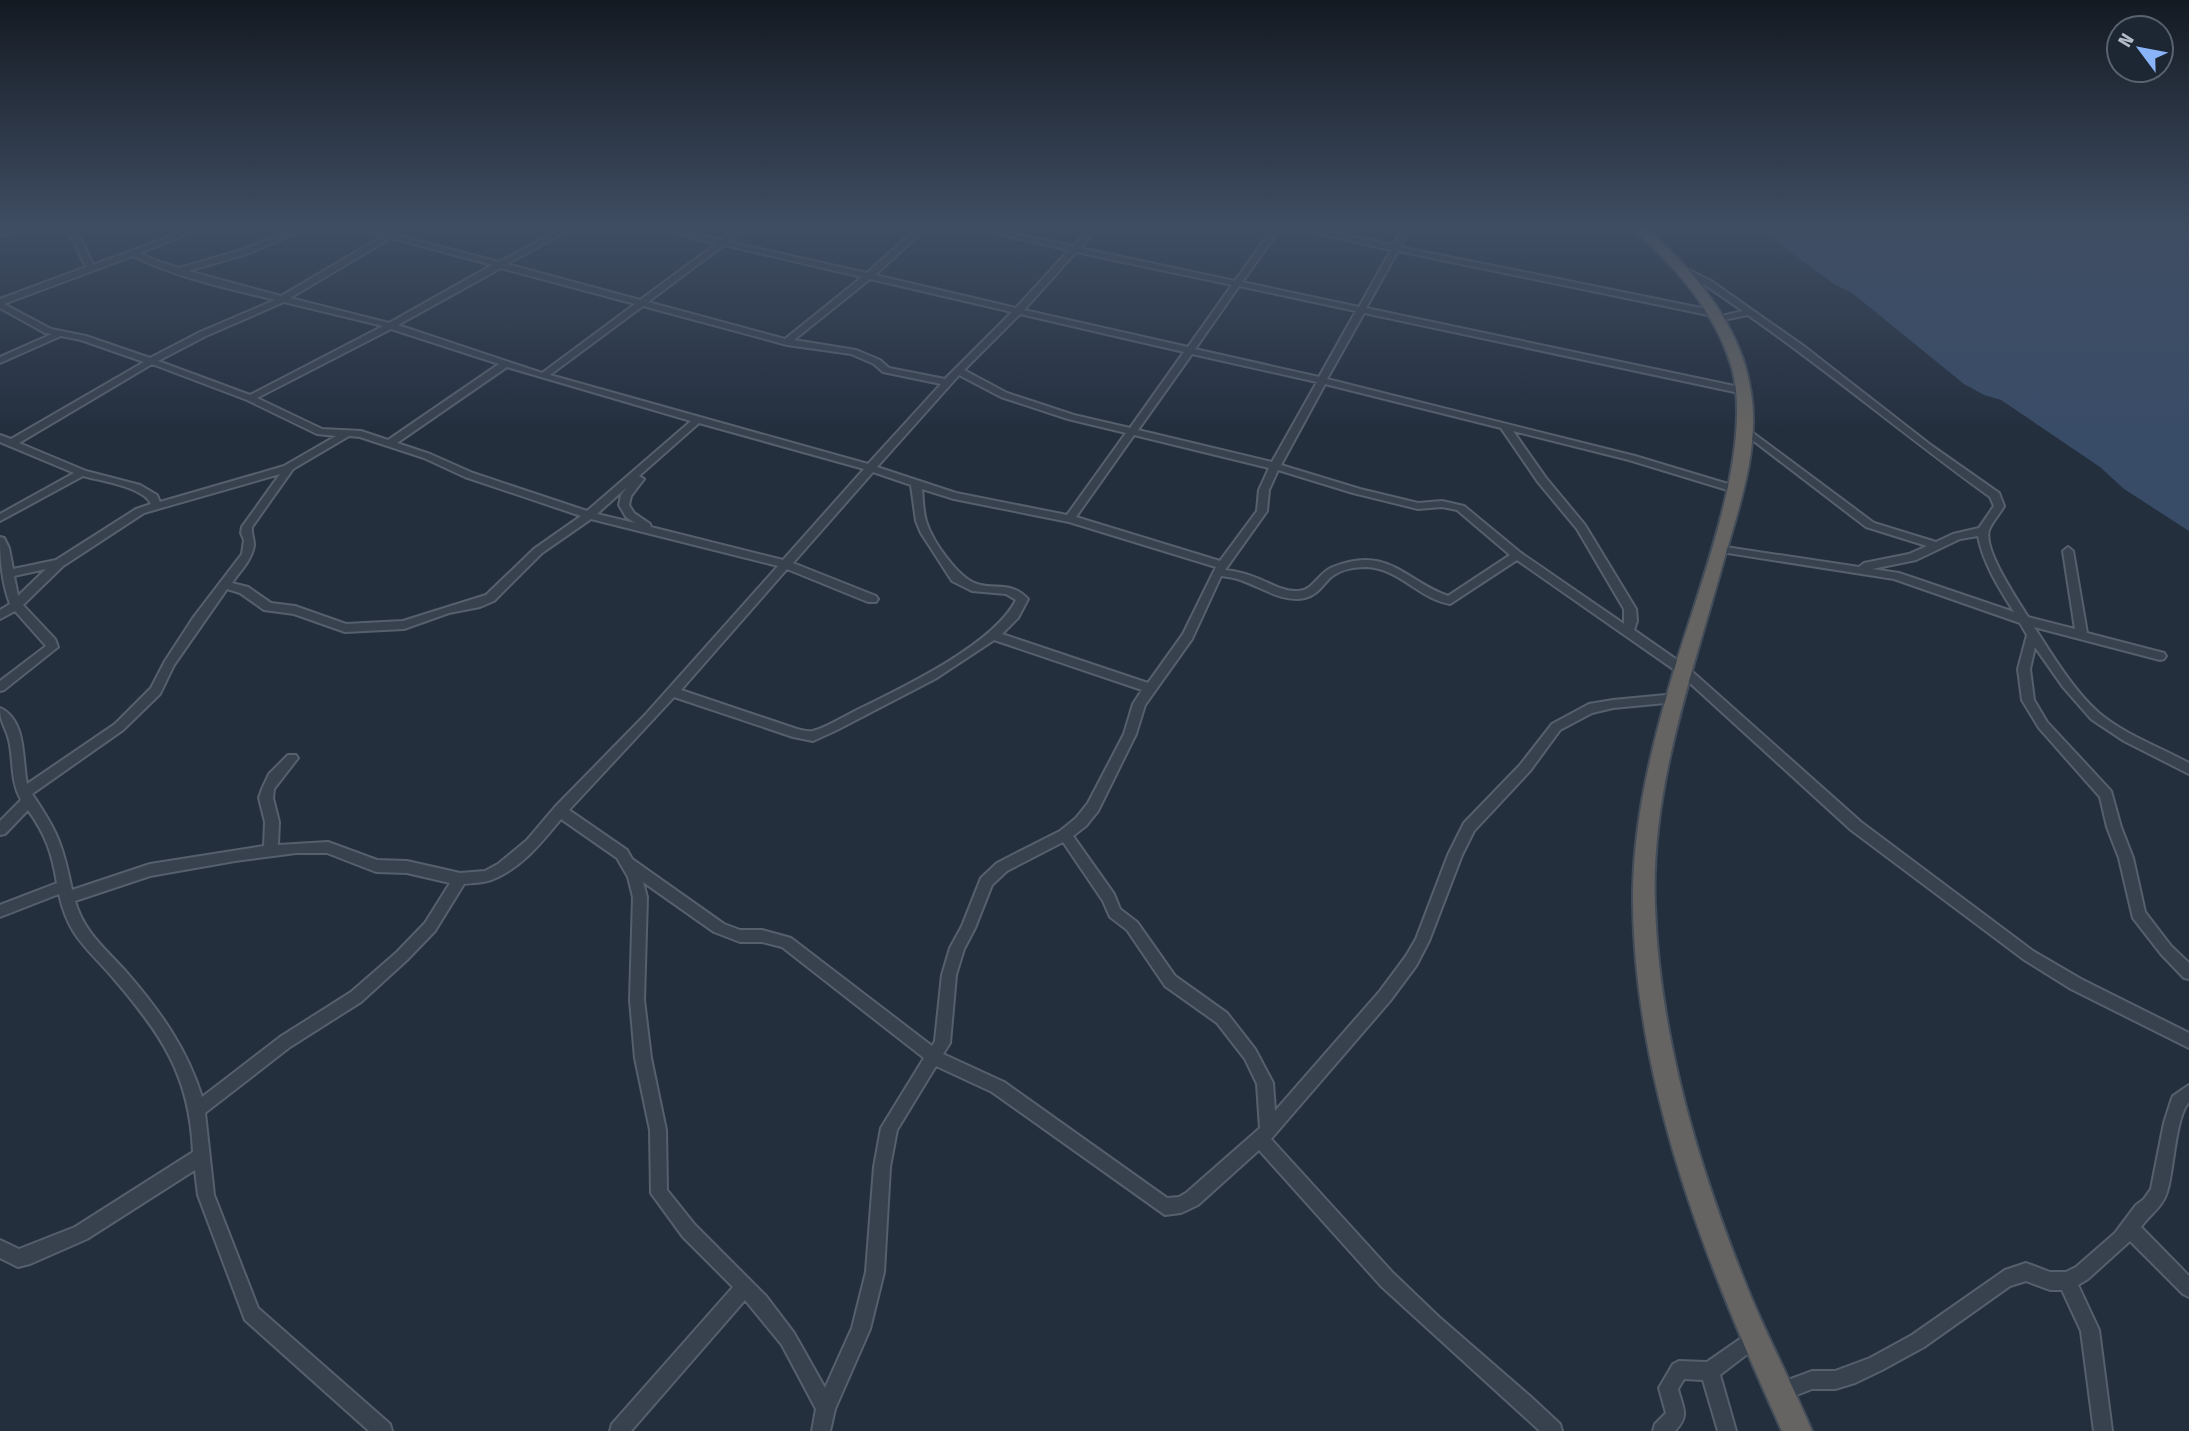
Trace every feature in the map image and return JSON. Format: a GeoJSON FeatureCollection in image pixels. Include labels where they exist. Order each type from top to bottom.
{"type":"FeatureCollection","features":[{"type":"Feature","properties":{"kind":"highway"},"geometry":{"type":"LineString","coordinates":[[1700,296],[1715,317],[1735,360],[1744,391],[1745,430],[1734,489],[1683,670],[1651,806],[1644,906],[1651,994],[1675,1115],[1700,1203],[1753,1339],[1797,1431]]}},
{"type":"Feature","properties":{"kind":"street"},"geometry":{"type":"LineString","coordinates":[[0,304],[21,296]]}},
{"type":"Feature","properties":{"kind":"street"},"geometry":{"type":"LineString","coordinates":[[266,296],[392,326],[543,376],[870,468],[954,496],[1070,519],[1243,576],[1280,592],[1302,595],[1309,593],[1334,570],[1356,564],[1380,564],[1396,570],[1443,600],[1450,600],[1517,555]]}},
{"type":"Feature","properties":{"kind":"street"},"geometry":{"type":"LineString","coordinates":[[12,443],[151,361],[288,296]]}},
{"type":"Feature","properties":{"kind":"street"},"geometry":{"type":"LineString","coordinates":[[250,398],[392,326],[444,296]]}},
{"type":"Feature","properties":{"kind":"street"},"geometry":{"type":"LineString","coordinates":[[610,296],[787,342],[859,354],[880,363],[886,370],[947,382]]}},
{"type":"Feature","properties":{"kind":"street"},"geometry":{"type":"LineString","coordinates":[[543,376],[651,296]]}},
{"type":"Feature","properties":{"kind":"street"},"geometry":{"type":"LineString","coordinates":[[787,342],[844,296]]}},
{"type":"Feature","properties":{"kind":"street"},"geometry":{"type":"LineString","coordinates":[[953,296],[1187,352],[1323,381],[1632,458],[1734,489]]}},
{"type":"Feature","properties":{"kind":"street"},"geometry":{"type":"LineString","coordinates":[[0,911],[150,870],[271,850],[328,847],[376,866],[407,867],[460,879],[487,876],[503,868],[532,844],[672,692],[947,382],[1032,296]]}},
{"type":"Feature","properties":{"kind":"street"},"geometry":{"type":"LineString","coordinates":[[1070,519],[1130,430],[1229,296]]}},
{"type":"Feature","properties":{"kind":"street"},"geometry":{"type":"LineString","coordinates":[[1294,296],[1744,391]]}},
{"type":"Feature","properties":{"kind":"street"},"geometry":{"type":"LineString","coordinates":[[821,1431],[826,1408],[861,1329],[875,1272],[879,1194],[889,1128],[942,1043],[949,975],[957,948],[986,882],[1002,867],[1065,835],[1081,822],[1093,807],[1130,734],[1139,704],[1188,636],[1220,569],[1262,511],[1264,490],[1275,466],[1370,296]]}},
{"type":"Feature","properties":{"kind":"street"},"geometry":{"type":"LineString","coordinates":[[1618,296],[1715,317],[1750,312]]}},
{"type":"Feature","properties":{"kind":"street"},"geometry":{"type":"LineString","coordinates":[[1726,296],[1995,495],[1999,506],[1984,531],[1984,542],[2007,594],[2032,637],[2092,714],[2124,735],[2189,769]]}},
{"type":"Feature","properties":{"kind":"street"},"geometry":{"type":"LineString","coordinates":[[0,304],[58,335],[83,338],[151,361],[250,398],[320,432],[361,434],[427,456],[469,475],[589,515],[785,564],[872,598]]}},
{"type":"Feature","properties":{"kind":"street"},"geometry":{"type":"LineString","coordinates":[[0,360],[58,335]]}},
{"type":"Feature","properties":{"kind":"street"},"geometry":{"type":"LineString","coordinates":[[389,444],[506,364]]}},
{"type":"Feature","properties":{"kind":"street"},"geometry":{"type":"LineString","coordinates":[[959,371],[1024,403],[1275,466],[1418,506],[1442,504],[1461,508],[1517,555],[1683,670],[1856,826],[2028,955],[2076,984],[2189,1041]]}},
{"type":"Feature","properties":{"kind":"street"},"geometry":{"type":"LineString","coordinates":[[227,585],[244,590],[268,607],[295,610],[345,628],[404,625],[447,610],[476,604],[490,598],[538,551],[589,515],[696,421]]}},
{"type":"Feature","properties":{"kind":"street"},"geometry":{"type":"LineString","coordinates":[[1505,427],[1542,480],[1581,527],[1630,609],[1631,621],[1627,633]]}},
{"type":"Feature","properties":{"kind":"street"},"geometry":{"type":"LineString","coordinates":[[1745,430],[1870,526],[1939,546]]}},
{"type":"Feature","properties":{"kind":"street"},"geometry":{"type":"LineString","coordinates":[[0,615],[16,606],[59,563],[131,516],[288,468],[347,434]]}},
{"type":"Feature","properties":{"kind":"street"},"geometry":{"type":"LineString","coordinates":[[0,438],[82,473],[136,487],[153,497],[158,507]]}},
{"type":"Feature","properties":{"kind":"street"},"geometry":{"type":"LineString","coordinates":[[666,534],[630,515],[624,505],[626,495],[668,445]]}},
{"type":"Feature","properties":{"kind":"street"},"geometry":{"type":"LineString","coordinates":[[0,830],[27,796],[140,710],[156,691],[169,664],[197,621],[227,585],[247,554],[247,527],[288,468]]}},
{"type":"Feature","properties":{"kind":"street"},"geometry":{"type":"LineString","coordinates":[[0,519],[82,473]]}},
{"type":"Feature","properties":{"kind":"street"},"geometry":{"type":"LineString","coordinates":[[672,692],[796,734],[813,736],[936,674],[995,636],[1016,614],[1022,605],[1022,599],[1008,590],[976,588],[956,578],[926,533],[921,521],[916,483]]}},
{"type":"Feature","properties":{"kind":"street"},"geometry":{"type":"LineString","coordinates":[[1857,569],[1912,557],[1957,536],[1984,531]]}},
{"type":"Feature","properties":{"kind":"street"},"geometry":{"type":"LineString","coordinates":[[0,540],[7,554],[8,589],[16,606],[51,642],[52,647],[0,687]]}},
{"type":"Feature","properties":{"kind":"street"},"geometry":{"type":"LineString","coordinates":[[1719,549],[1857,569],[1908,580],[2024,620],[2160,656]]}},
{"type":"Feature","properties":{"kind":"street"},"geometry":{"type":"LineString","coordinates":[[2068,551],[2081,634]]}},
{"type":"Feature","properties":{"kind":"street"},"geometry":{"type":"LineString","coordinates":[[9,573],[59,563]]}},
{"type":"Feature","properties":{"kind":"street"},"geometry":{"type":"LineString","coordinates":[[995,636],[1149,688]]}},
{"type":"Feature","properties":{"kind":"street"},"geometry":{"type":"LineString","coordinates":[[2032,637],[2024,669],[2028,700],[2043,725],[2105,795],[2126,858],[2138,914],[2166,950],[2189,973]]}},
{"type":"Feature","properties":{"kind":"street"},"geometry":{"type":"LineString","coordinates":[[626,862],[719,928],[740,936],[762,936],[786,942],[935,1058],[998,1087],[1165,1207],[1181,1205],[1192,1199],[1264,1135],[1385,996],[1411,961],[1469,827],[1525,768],[1556,727],[1590,709],[1676,698]]}},
{"type":"Feature","properties":{"kind":"street"},"geometry":{"type":"LineString","coordinates":[[0,713],[11,725],[17,738],[20,783],[52,834],[74,919],[91,949],[114,968],[159,1021],[180,1055],[189,1080],[201,1141],[206,1195],[251,1314],[383,1431]]}},
{"type":"Feature","properties":{"kind":"street"},"geometry":{"type":"LineString","coordinates":[[271,850],[272,822],[266,798],[268,789],[292,758]]}},
{"type":"Feature","properties":{"kind":"street"},"geometry":{"type":"LineString","coordinates":[[560,811],[622,854],[635,876],[640,897],[637,1000],[643,1059],[658,1130],[659,1193],[689,1231],[760,1302],[788,1339],[826,1408]]}},
{"type":"Feature","properties":{"kind":"street"},"geometry":{"type":"LineString","coordinates":[[1065,835],[1109,898],[1115,913],[1132,926],[1170,981],[1222,1018],[1250,1054],[1265,1083],[1264,1135],[1369,1261],[1433,1323],[1487,1368],[1553,1431]]}},
{"type":"Feature","properties":{"kind":"street"},"geometry":{"type":"LineString","coordinates":[[195,1111],[285,1042],[356,997],[430,927],[460,879]]}},
{"type":"Feature","properties":{"kind":"street"},"geometry":{"type":"LineString","coordinates":[[1779,1393],[1812,1380],[1835,1380],[1856,1374],[1894,1354],[2005,1279],[2026,1272],[2050,1281],[2067,1280],[2088,1268],[2113,1247],[2160,1193],[2172,1124],[2179,1101],[2189,1093]]}},
{"type":"Feature","properties":{"kind":"street"},"geometry":{"type":"LineString","coordinates":[[0,1249],[18,1258],[81,1233],[201,1156]]}},
{"type":"Feature","properties":{"kind":"street"},"geometry":{"type":"LineString","coordinates":[[2130,1228],[2189,1289]]}},
{"type":"Feature","properties":{"kind":"street"},"geometry":{"type":"LineString","coordinates":[[2067,1280],[2090,1330],[2103,1431]]}},
{"type":"Feature","properties":{"kind":"street"},"geometry":{"type":"LineString","coordinates":[[619,1431],[744,1288]]}},
{"type":"Feature","properties":{"kind":"street"},"geometry":{"type":"LineString","coordinates":[[1662,1431],[1676,1416],[1668,1388],[1679,1370],[1710,1371],[1753,1339]]}},
{"type":"Feature","properties":{"kind":"street"},"geometry":{"type":"LineString","coordinates":[[1710,1371],[1727,1431]]}},
{"type":"Feature","properties":{"kind":"water"},"geometry":{"type":"Polygon","coordinates":[[[1855,296],[2189,296],[2189,531],[2124,489],[2100,467],[2001,400],[1984,395],[1964,384],[1855,296]]]}}]}
